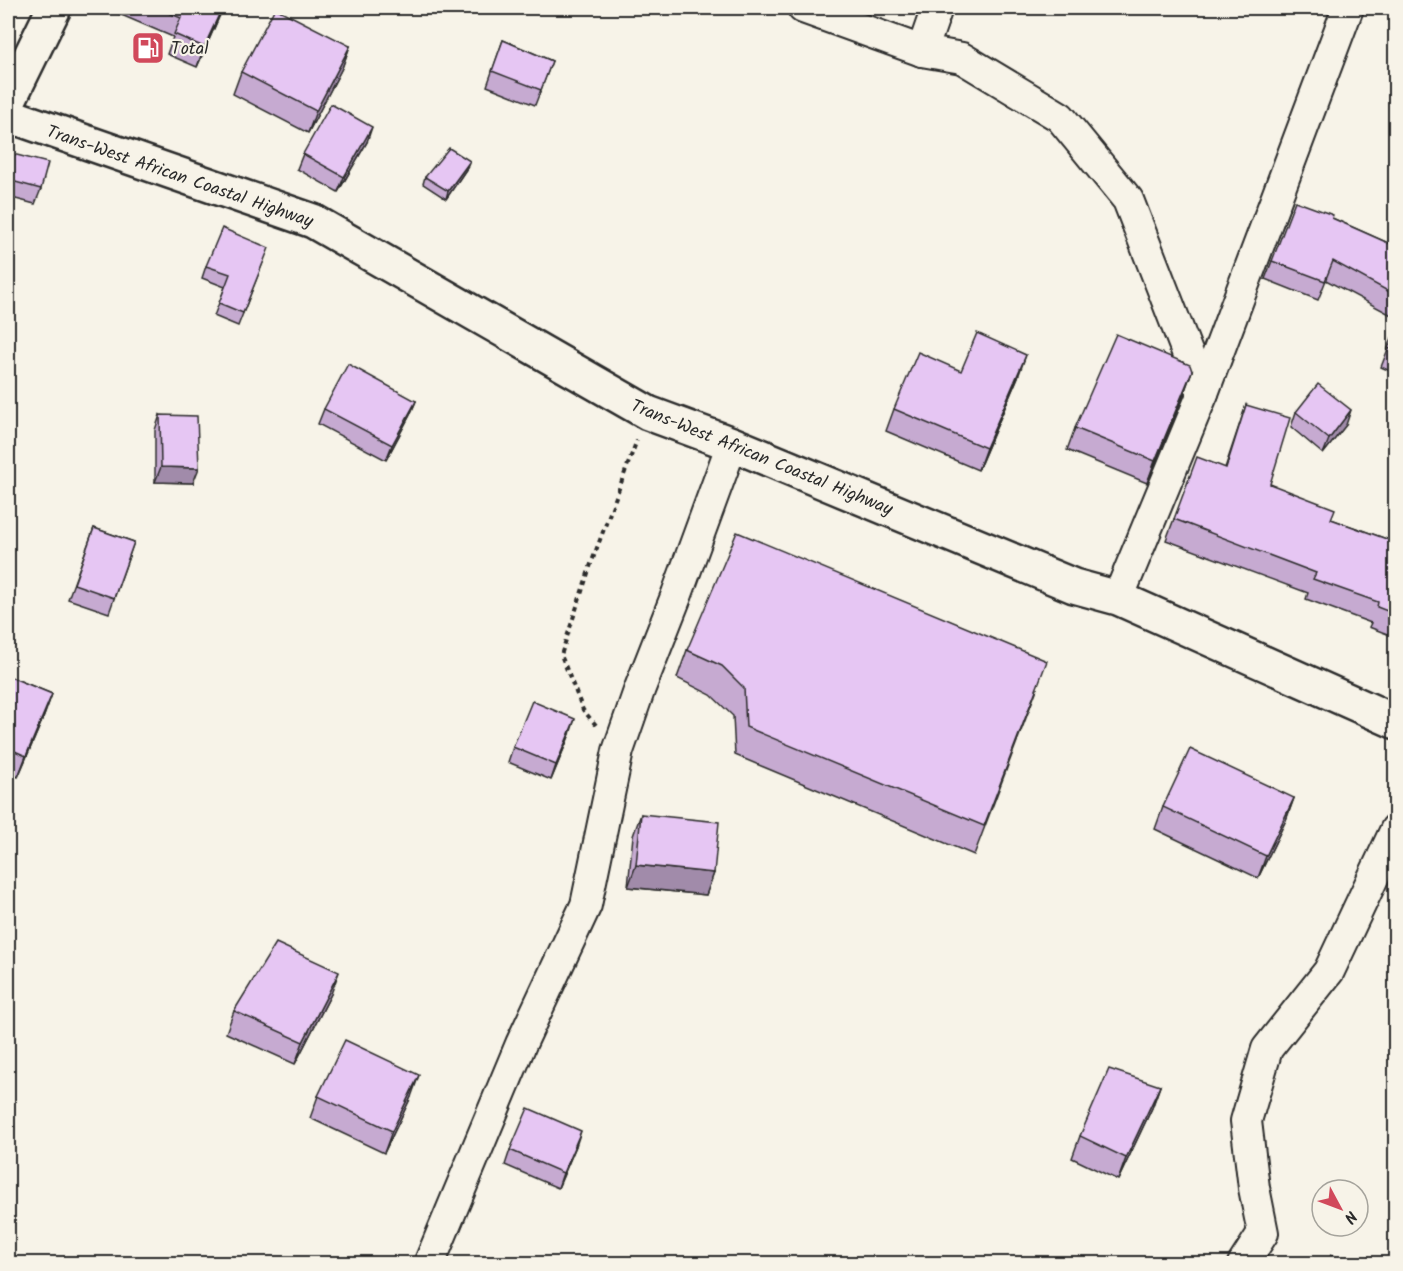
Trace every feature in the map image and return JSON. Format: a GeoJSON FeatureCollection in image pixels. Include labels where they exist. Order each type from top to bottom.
{"type":"FeatureCollection","features":[{"type":"Feature","properties":{"kind":"main road"},"geometry":{"type":"LineString","coordinates":[[8,115],[54,8]]}},
{"type":"Feature","properties":{"kind":"main road","name":"Trans-West African Coastal Highway"},"geometry":{"type":"LineString","coordinates":[[8,115],[313,221],[648,414],[732,444],[1074,586],[1118,598],[1395,722]]}},
{"type":"Feature","properties":{"kind":"street"},"geometry":{"type":"LineString","coordinates":[[803,8],[922,51],[962,58],[1060,117],[1128,200],[1203,393]]}},
{"type":"Feature","properties":{"kind":"street"},"geometry":{"type":"LineString","coordinates":[[922,51],[937,8]]}},
{"type":"Feature","properties":{"kind":"street"},"geometry":{"type":"LineString","coordinates":[[1118,598],[1203,393],[1348,8]]}},
{"type":"Feature","properties":{"kind":"street"},"geometry":{"type":"LineString","coordinates":[[429,1263],[521,1044],[586,905],[618,751],[732,444]]}},
{"type":"Feature","properties":{"kind":"street"},"geometry":{"type":"LineString","coordinates":[[1244,1263],[1263,1233],[1254,1188],[1246,1121],[1267,1049],[1329,971],[1395,829]]}},
{"type":"Feature","properties":{"kind":"path"},"geometry":{"type":"LineString","coordinates":[[618,751],[583,710],[561,655],[591,564],[648,414]]}},
{"type":"Feature","properties":{"kind":"building"},"geometry":{"type":"Polygon","coordinates":[[[157,8],[222,8],[204,47],[174,34],[181,18],[157,8]]]}},
{"type":"Feature","properties":{"kind":"building"},"geometry":{"type":"Polygon","coordinates":[[[275,8],[350,46],[316,111],[241,72],[275,8]]]}},
{"type":"Feature","properties":{"kind":"building"},"geometry":{"type":"Polygon","coordinates":[[[503,40],[552,61],[541,90],[492,71],[503,40]]]}},
{"type":"Feature","properties":{"kind":"building"},"geometry":{"type":"Polygon","coordinates":[[[331,104],[372,127],[344,177],[303,154],[331,104]]]}},
{"type":"Feature","properties":{"kind":"building"},"geometry":{"type":"Polygon","coordinates":[[[449,148],[470,161],[448,191],[425,177],[449,148]]]}},
{"type":"Feature","properties":{"kind":"building"},"geometry":{"type":"Polygon","coordinates":[[[9,153],[48,163],[41,189],[8,180],[9,153]]]}},
{"type":"Feature","properties":{"kind":"building"},"geometry":{"type":"Polygon","coordinates":[[[1295,201],[1333,215],[1332,218],[1395,246],[1395,295],[1333,261],[1325,281],[1272,261],[1295,201]]]}},
{"type":"Feature","properties":{"kind":"building"},"geometry":{"type":"Polygon","coordinates":[[[222,228],[269,248],[243,313],[219,303],[230,274],[206,266],[222,228]]]}},
{"type":"Feature","properties":{"kind":"building"},"geometry":{"type":"Polygon","coordinates":[[[1395,331],[1395,351],[1388,348],[1395,331]]]}},
{"type":"Feature","properties":{"kind":"building"},"geometry":{"type":"Polygon","coordinates":[[[977,333],[1026,355],[986,448],[894,409],[918,352],[961,371],[977,333]]]}},
{"type":"Feature","properties":{"kind":"building"},"geometry":{"type":"Polygon","coordinates":[[[1116,334],[1190,365],[1192,371],[1155,461],[1075,428],[1116,334]]]}},
{"type":"Feature","properties":{"kind":"building"},"geometry":{"type":"Polygon","coordinates":[[[348,364],[416,401],[392,445],[324,409],[348,364]]]}},
{"type":"Feature","properties":{"kind":"building"},"geometry":{"type":"Polygon","coordinates":[[[1318,384],[1351,410],[1329,439],[1296,412],[1318,384]]]}},
{"type":"Feature","properties":{"kind":"building"},"geometry":{"type":"Polygon","coordinates":[[[1246,405],[1290,418],[1270,484],[1335,509],[1331,519],[1395,542],[1395,614],[1377,607],[1378,602],[1313,579],[1316,573],[1174,519],[1197,457],[1226,468],[1246,405]]]}},
{"type":"Feature","properties":{"kind":"building"},"geometry":{"type":"Polygon","coordinates":[[[160,415],[197,416],[199,468],[161,467],[160,415]]]}},
{"type":"Feature","properties":{"kind":"building"},"geometry":{"type":"Polygon","coordinates":[[[94,528],[134,542],[114,598],[74,584],[94,528]]]}},
{"type":"Feature","properties":{"kind":"building"},"geometry":{"type":"Polygon","coordinates":[[[737,532],[1047,661],[984,826],[746,727],[744,688],[722,666],[687,650],[737,532]]]}},
{"type":"Feature","properties":{"kind":"building"},"geometry":{"type":"Polygon","coordinates":[[[8,676],[52,694],[26,756],[8,748],[8,676]]]}},
{"type":"Feature","properties":{"kind":"building"},"geometry":{"type":"Polygon","coordinates":[[[532,701],[575,719],[556,765],[513,747],[532,701]]]}},
{"type":"Feature","properties":{"kind":"building"},"geometry":{"type":"Polygon","coordinates":[[[1190,749],[1294,798],[1266,856],[1163,807],[1190,749]]]}},
{"type":"Feature","properties":{"kind":"building"},"geometry":{"type":"Polygon","coordinates":[[[641,814],[719,822],[714,873],[636,865],[641,814]]]}},
{"type":"Feature","properties":{"kind":"building"},"geometry":{"type":"Polygon","coordinates":[[[276,943],[339,972],[303,1042],[234,1011],[276,943]]]}},
{"type":"Feature","properties":{"kind":"building"},"geometry":{"type":"Polygon","coordinates":[[[345,1040],[419,1075],[392,1131],[318,1096],[345,1040]]]}},
{"type":"Feature","properties":{"kind":"building"},"geometry":{"type":"Polygon","coordinates":[[[1109,1069],[1160,1086],[1126,1158],[1080,1136],[1109,1069]]]}},
{"type":"Feature","properties":{"kind":"building"},"geometry":{"type":"Polygon","coordinates":[[[528,1108],[581,1131],[563,1173],[510,1150],[528,1108]]]}},
{"type":"Feature","properties":{"kind":"building"},"geometry":{"type":"Polygon","coordinates":[[[1331,1255],[1349,1263],[1327,1263],[1331,1255]]]}},
{"type":"Feature","properties":{"kind":"place","name":"Total"},"geometry":{"type":"Point","coordinates":[148,48]}}]}
